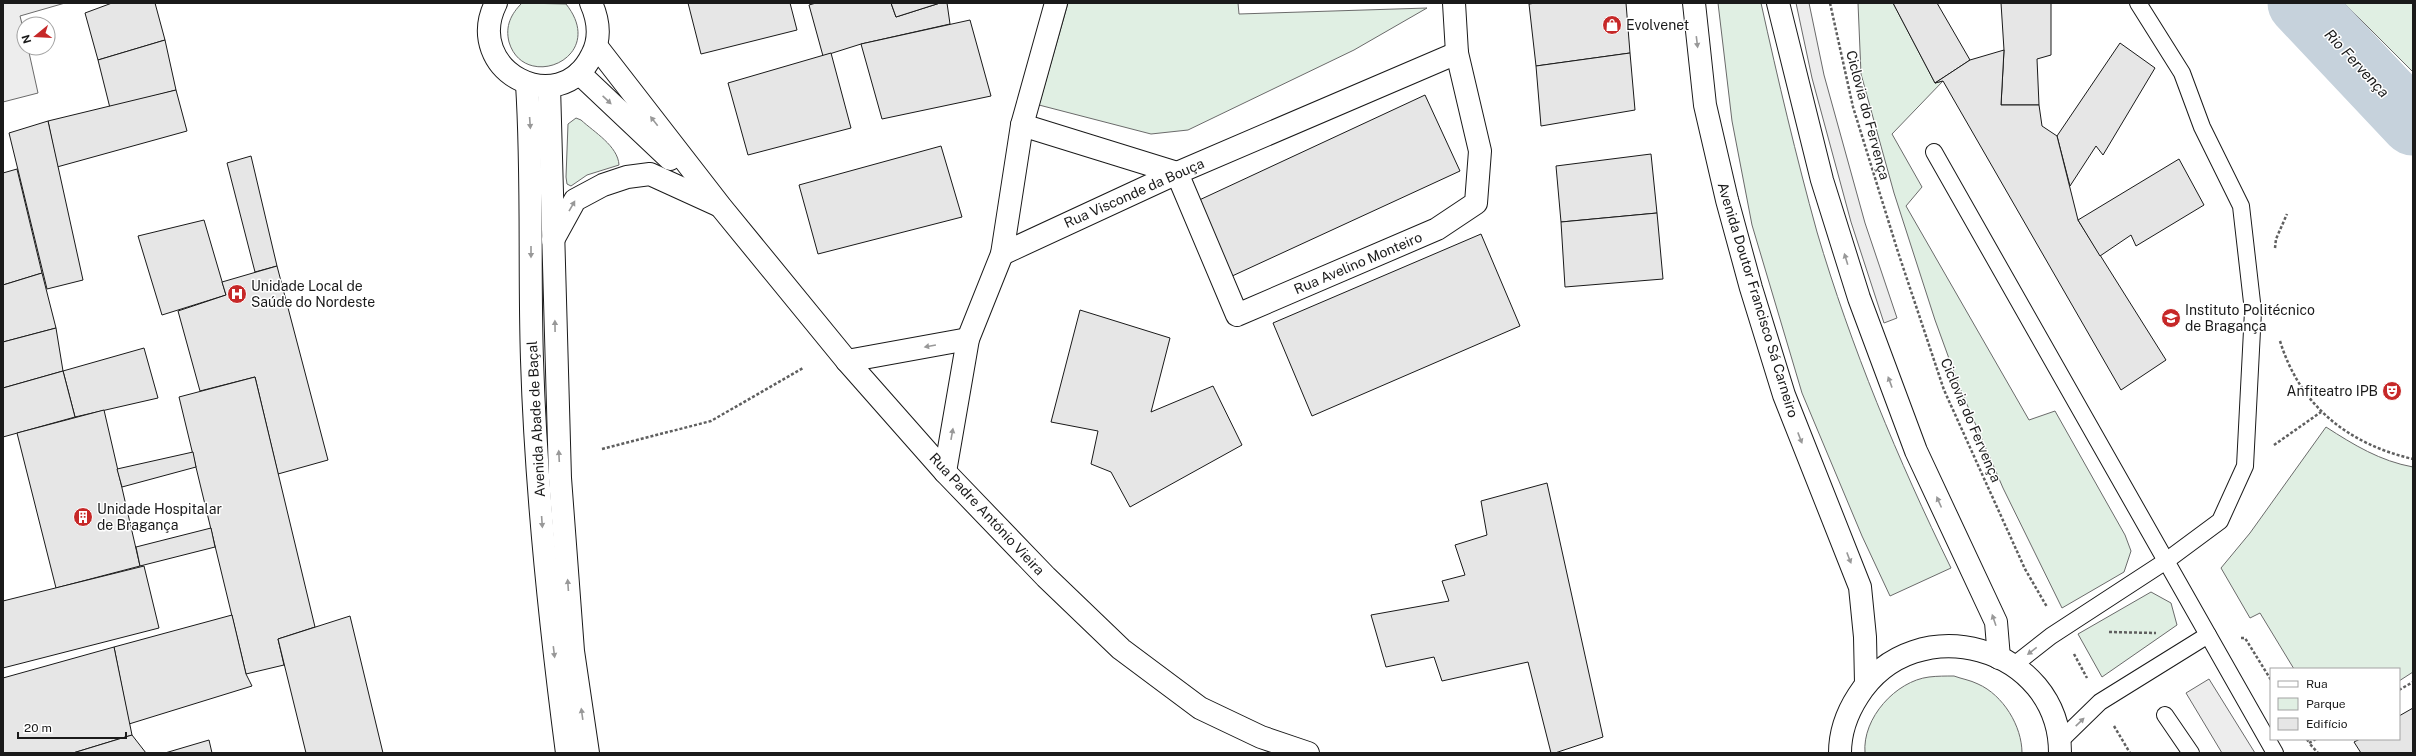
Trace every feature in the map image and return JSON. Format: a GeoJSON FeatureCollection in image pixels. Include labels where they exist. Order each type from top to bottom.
{"type":"FeatureCollection","features":[{"type":"Feature","properties":{"kind":"street"},"geometry":{"type":"LineString","coordinates":[[492,5],[488,28],[490,46],[498,63],[511,76],[527,84],[549,86],[565,82],[579,74],[589,62],[596,47],[599,31],[597,15],[591,3]]}},
{"type":"Feature","properties":{"kind":"street"},"geometry":{"type":"LineString","coordinates":[[946,472],[968,339],[1002,254],[1022,125],[1056,3]]}},
{"type":"Feature","properties":{"kind":"street"},"geometry":{"type":"LineString","coordinates":[[1454,3],[1457,53]]}},
{"type":"Feature","properties":{"kind":"street","name":"Avenida Doutor Francisco Sá Carneiro"},"geometry":{"type":"LineString","coordinates":[[1694,3],[1705,105],[1726,200],[1751,288],[1784,395],[1860,587],[1865,637],[1866,683]]}},
{"type":"Feature","properties":{"kind":"street"},"geometry":{"type":"LineString","coordinates":[[1778,3],[1822,180],[1858,298],[1916,450],[1996,622],[2006,662]]}},
{"type":"Feature","properties":{"kind":"street"},"geometry":{"type":"LineString","coordinates":[[596,47],[721,207]]}},
{"type":"Feature","properties":{"kind":"street","name":"Rua Avelino Monteiro"},"geometry":{"type":"LineString","coordinates":[[1177,173],[1237,315],[1437,229],[1476,203],[1480,151],[1457,53]]}},
{"type":"Feature","properties":{"kind":"street","name":"Rua Visconde da Bouça"},"geometry":{"type":"LineString","coordinates":[[1002,254],[1177,173],[1457,53]]}},
{"type":"Feature","properties":{"kind":"street"},"geometry":{"type":"LineString","coordinates":[[579,74],[721,207]]}},
{"type":"Feature","properties":{"kind":"street","name":"Avenida Abade de Baçal"},"geometry":{"type":"LineString","coordinates":[[527,84],[531,141],[533,376],[546,588],[566,753]]}},
{"type":"Feature","properties":{"kind":"street","name":"Avenida Abade de Baçal"},"geometry":{"type":"LineString","coordinates":[[549,86],[560,478],[573,651],[588,753]]}},
{"type":"Feature","properties":{"kind":"street"},"geometry":{"type":"LineString","coordinates":[[1022,125],[1177,173]]}},
{"type":"Feature","properties":{"kind":"street"},"geometry":{"type":"LineString","coordinates":[[553,240],[575,200],[603,185],[627,176],[650,174],[721,207]]}},
{"type":"Feature","properties":{"kind":"street","name":"Rua Padre António Vieira"},"geometry":{"type":"LineString","coordinates":[[721,207],[847,361],[946,472],[1046,577],[1121,649],[1200,708],[1260,737],[1308,753]]}},
{"type":"Feature","properties":{"kind":"street"},"geometry":{"type":"LineString","coordinates":[[847,361],[968,339]]}},
{"type":"Feature","properties":{"kind":"street"},"geometry":{"type":"LineString","coordinates":[[1837,748],[1849,709],[1866,683],[1890,662],[1920,649],[1953,645],[1984,651],[2006,662],[2036,686],[2052,712],[2060,747]]}},
{"type":"Feature","properties":{"kind":"lane"},"geometry":{"type":"LineString","coordinates":[[2006,662],[2055,633],[2166,561],[2220,521],[2245,466],[2253,311],[2241,206],[2202,127],[2182,73],[2138,3]]}},
{"type":"Feature","properties":{"kind":"lane"},"geometry":{"type":"LineString","coordinates":[[1934,152],[2275,753]]}},
{"type":"Feature","properties":{"kind":"lane"},"geometry":{"type":"LineString","coordinates":[[2060,747],[2100,702],[2208,635]]}},
{"type":"Feature","properties":{"kind":"lane"},"geometry":{"type":"LineString","coordinates":[[2164,715],[2190,753]]}},
{"type":"Feature","properties":{"kind":"path","name":"Ciclovia do Fervença"},"geometry":{"type":"LineString","coordinates":[[1830,3],[1853,107],[1898,252],[1944,390],[2055,633],[2100,702],[2130,753]]}},
{"type":"Feature","properties":{"kind":"path"},"geometry":{"type":"LineString","coordinates":[[2274,253],[2276,239],[2287,214]]}},
{"type":"Feature","properties":{"kind":"path"},"geometry":{"type":"LineString","coordinates":[[2279,337],[2287,363],[2303,390],[2321,412],[2358,439],[2393,455],[2413,459]]}},
{"type":"Feature","properties":{"kind":"path"},"geometry":{"type":"LineString","coordinates":[[602,449],[711,421],[803,368]]}},
{"type":"Feature","properties":{"kind":"path"},"geometry":{"type":"LineString","coordinates":[[2245,466],[2321,412]]}},
{"type":"Feature","properties":{"kind":"path"},"geometry":{"type":"LineString","coordinates":[[2400,689],[2413,682]]}},
{"type":"Feature","properties":{"kind":"path"},"geometry":{"type":"LineString","coordinates":[[2308,740],[2318,753]]}},
{"type":"Feature","properties":{"kind":"path"},"geometry":{"type":"LineString","coordinates":[[2309,743],[2314,740]]}},
{"type":"Feature","properties":{"kind":"green space"},"geometry":{"type":"Polygon","coordinates":[[[522,3],[566,4],[577,23],[577,40],[571,53],[559,62],[545,67],[530,65],[518,57],[509,42],[508,26],[515,11],[522,3]]]}},
{"type":"Feature","properties":{"kind":"green space"},"geometry":{"type":"Polygon","coordinates":[[[1068,3],[1238,3],[1239,14],[1427,8],[1354,50],[1188,130],[1151,134],[1039,105],[1068,3]]]}},
{"type":"Feature","properties":{"kind":"green space"},"geometry":{"type":"Polygon","coordinates":[[[1718,3],[1761,3],[1802,175],[1830,275],[1860,360],[1894,445],[1951,568],[1890,596],[1862,536],[1802,393],[1752,225],[1732,121],[1718,3]]]}},
{"type":"Feature","properties":{"kind":"green space"},"geometry":{"type":"Polygon","coordinates":[[[1858,3],[1893,3],[1935,83],[1943,81],[1892,134],[1922,187],[1906,206],[2029,420],[2055,411],[2125,535],[2131,551],[2124,572],[2062,608],[2003,488],[1959,386],[1935,320],[1894,193],[1861,74],[1858,3]]]}},
{"type":"Feature","properties":{"kind":"green space"},"geometry":{"type":"Polygon","coordinates":[[[2344,3],[2413,3],[2413,72],[2344,3]]]}},
{"type":"Feature","properties":{"kind":"green space"},"geometry":{"type":"Polygon","coordinates":[[[576,118],[581,120],[610,146],[618,158],[619,165],[587,175],[571,186],[567,184],[566,177],[568,124],[576,118]]]}},
{"type":"Feature","properties":{"kind":"green space"},"geometry":{"type":"Polygon","coordinates":[[[2326,427],[2368,452],[2389,461],[2413,467],[2413,672],[2400,680],[2400,668],[2293,668],[2260,613],[2250,618],[2221,568],[2250,533],[2326,427]]]}},
{"type":"Feature","properties":{"kind":"green space"},"geometry":{"type":"Polygon","coordinates":[[[2151,592],[2171,603],[2177,625],[2102,677],[2078,634],[2151,592]]]}},
{"type":"Feature","properties":{"kind":"green space"},"geometry":{"type":"Polygon","coordinates":[[[1954,676],[1987,689],[2003,704],[2015,722],[2019,732],[2022,753],[1865,753],[1869,727],[1875,715],[1893,694],[1917,680],[1929,677],[1954,676]]]}},
{"type":"Feature","properties":{"kind":"shaded area"},"geometry":{"type":"Polygon","coordinates":[[[3,3],[65,3],[16,16],[16,56],[30,56],[38,93],[3,102],[3,3]]]}},
{"type":"Feature","properties":{"kind":"shaded area"},"geometry":{"type":"Polygon","coordinates":[[[1796,3],[1809,3],[1824,75],[1865,223],[1897,318],[1884,323],[1851,222],[1812,78],[1796,3]]]}},
{"type":"Feature","properties":{"kind":"shaded area"},"geometry":{"type":"Polygon","coordinates":[[[2209,679],[2255,753],[2222,753],[2186,693],[2209,679]]]}},
{"type":"Feature","properties":{"kind":"building"},"geometry":{"type":"Polygon","coordinates":[[[112,3],[155,3],[165,40],[98,60],[85,13],[112,3]]]}},
{"type":"Feature","properties":{"kind":"building"},"geometry":{"type":"Polygon","coordinates":[[[688,3],[790,3],[797,30],[701,54],[688,3]]]}},
{"type":"Feature","properties":{"kind":"building"},"geometry":{"type":"Polygon","coordinates":[[[816,3],[891,3],[896,17],[940,3],[947,3],[950,24],[861,44],[823,56],[809,5],[816,3]]]}},
{"type":"Feature","properties":{"kind":"building"},"geometry":{"type":"Polygon","coordinates":[[[891,3],[940,3],[896,17],[891,3]]]}},
{"type":"Feature","properties":{"kind":"building"},"geometry":{"type":"Polygon","coordinates":[[[1626,3],[1630,53],[1536,66],[1529,4],[1626,3]]]}},
{"type":"Feature","properties":{"kind":"building"},"geometry":{"type":"Polygon","coordinates":[[[1893,3],[1937,3],[1970,60],[1935,83],[1893,3]]]}},
{"type":"Feature","properties":{"kind":"building"},"geometry":{"type":"Polygon","coordinates":[[[2001,3],[2051,3],[2051,55],[2037,59],[2039,105],[2001,105],[2004,50],[2001,3]]]}},
{"type":"Feature","properties":{"kind":"building"},"geometry":{"type":"Polygon","coordinates":[[[970,20],[991,96],[882,119],[861,44],[970,20]]]}},
{"type":"Feature","properties":{"kind":"building"},"geometry":{"type":"Polygon","coordinates":[[[165,40],[176,90],[110,108],[98,60],[165,40]]]}},
{"type":"Feature","properties":{"kind":"building"},"geometry":{"type":"Polygon","coordinates":[[[2120,43],[2155,68],[2103,155],[2096,146],[2070,186],[2057,136],[2120,43]]]}},
{"type":"Feature","properties":{"kind":"building"},"geometry":{"type":"Polygon","coordinates":[[[2004,50],[2001,105],[2039,105],[2042,126],[2057,136],[2078,220],[2166,360],[2121,390],[1943,81],[1935,83],[1970,60],[2004,50]]]}},
{"type":"Feature","properties":{"kind":"building"},"geometry":{"type":"Polygon","coordinates":[[[831,53],[851,128],[748,155],[728,83],[831,53]]]}},
{"type":"Feature","properties":{"kind":"building"},"geometry":{"type":"Polygon","coordinates":[[[1630,53],[1635,110],[1541,126],[1536,66],[1630,53]]]}},
{"type":"Feature","properties":{"kind":"building"},"geometry":{"type":"Polygon","coordinates":[[[176,90],[187,131],[57,167],[48,121],[176,90]]]}},
{"type":"Feature","properties":{"kind":"building"},"geometry":{"type":"Polygon","coordinates":[[[1425,95],[1460,171],[1230,277],[1195,202],[1425,95]]]}},
{"type":"Feature","properties":{"kind":"building"},"geometry":{"type":"Polygon","coordinates":[[[48,121],[83,280],[47,289],[9,133],[48,121]]]}},
{"type":"Feature","properties":{"kind":"building"},"geometry":{"type":"Polygon","coordinates":[[[941,146],[962,217],[818,254],[799,185],[941,146]]]}},
{"type":"Feature","properties":{"kind":"building"},"geometry":{"type":"Polygon","coordinates":[[[1651,154],[1657,213],[1561,222],[1556,166],[1651,154]]]}},
{"type":"Feature","properties":{"kind":"building"},"geometry":{"type":"Polygon","coordinates":[[[251,156],[277,266],[255,272],[227,163],[251,156]]]}},
{"type":"Feature","properties":{"kind":"building"},"geometry":{"type":"Polygon","coordinates":[[[2179,159],[2204,205],[2136,246],[2131,235],[2100,256],[2078,220],[2179,159]]]}},
{"type":"Feature","properties":{"kind":"building"},"geometry":{"type":"Polygon","coordinates":[[[17,169],[42,273],[3,285],[3,173],[17,169]]]}},
{"type":"Feature","properties":{"kind":"building"},"geometry":{"type":"Polygon","coordinates":[[[1657,213],[1663,279],[1565,287],[1561,222],[1657,213]]]}},
{"type":"Feature","properties":{"kind":"building"},"geometry":{"type":"Polygon","coordinates":[[[204,220],[226,295],[162,315],[138,236],[204,220]]]}},
{"type":"Feature","properties":{"kind":"building"},"geometry":{"type":"Polygon","coordinates":[[[1481,234],[1520,326],[1312,416],[1273,323],[1481,234]]]}},
{"type":"Feature","properties":{"kind":"building"},"geometry":{"type":"Polygon","coordinates":[[[277,266],[328,460],[278,474],[255,377],[200,391],[178,311],[226,295],[222,282],[277,266]]]}},
{"type":"Feature","properties":{"kind":"building"},"geometry":{"type":"Polygon","coordinates":[[[42,273],[56,328],[3,342],[3,285],[42,273]]]}},
{"type":"Feature","properties":{"kind":"building"},"geometry":{"type":"Polygon","coordinates":[[[1080,310],[1170,338],[1151,412],[1213,386],[1242,445],[1130,507],[1111,472],[1091,464],[1098,431],[1051,422],[1080,310]]]}},
{"type":"Feature","properties":{"kind":"building"},"geometry":{"type":"Polygon","coordinates":[[[56,328],[63,371],[3,388],[3,342],[56,328]]]}},
{"type":"Feature","properties":{"kind":"building"},"geometry":{"type":"Polygon","coordinates":[[[144,348],[158,398],[75,417],[63,371],[144,348]]]}},
{"type":"Feature","properties":{"kind":"building"},"geometry":{"type":"Polygon","coordinates":[[[63,371],[75,417],[3,437],[3,388],[63,371]]]}},
{"type":"Feature","properties":{"kind":"building"},"geometry":{"type":"Polygon","coordinates":[[[255,377],[315,627],[278,639],[284,665],[246,674],[179,397],[255,377]]]}},
{"type":"Feature","properties":{"kind":"building","name":"Unidade Hospitalar de Bragança"},"geometry":{"type":"Polygon","coordinates":[[[104,410],[140,566],[56,588],[17,433],[104,410]]]}},
{"type":"Feature","properties":{"kind":"building"},"geometry":{"type":"Polygon","coordinates":[[[193,452],[196,467],[122,487],[117,469],[193,452]]]}},
{"type":"Feature","properties":{"kind":"building"},"geometry":{"type":"Polygon","coordinates":[[[1547,483],[1603,737],[1555,753],[1551,753],[1528,662],[1442,681],[1434,657],[1386,667],[1371,615],[1449,601],[1442,581],[1465,575],[1455,545],[1487,535],[1481,501],[1547,483]]]}},
{"type":"Feature","properties":{"kind":"building"},"geometry":{"type":"Polygon","coordinates":[[[211,528],[215,547],[140,566],[136,547],[211,528]]]}},
{"type":"Feature","properties":{"kind":"building"},"geometry":{"type":"Polygon","coordinates":[[[144,566],[159,628],[3,668],[3,601],[144,566]]]}},
{"type":"Feature","properties":{"kind":"building"},"geometry":{"type":"Polygon","coordinates":[[[232,615],[246,674],[252,686],[129,724],[114,647],[232,615]]]}},
{"type":"Feature","properties":{"kind":"building"},"geometry":{"type":"Polygon","coordinates":[[[350,616],[383,753],[306,753],[278,639],[350,616]]]}},
{"type":"Feature","properties":{"kind":"building"},"geometry":{"type":"Polygon","coordinates":[[[114,647],[132,735],[73,753],[3,753],[3,678],[114,647]]]}},
{"type":"Feature","properties":{"kind":"building"},"geometry":{"type":"Polygon","coordinates":[[[2413,708],[2413,753],[2361,753],[2354,742],[2358,740],[2400,740],[2400,715],[2413,708]]]}},
{"type":"Feature","properties":{"kind":"building"},"geometry":{"type":"Polygon","coordinates":[[[132,735],[146,753],[73,753],[132,735]]]}},
{"type":"Feature","properties":{"kind":"building"},"geometry":{"type":"Polygon","coordinates":[[[209,740],[212,753],[165,753],[209,740]]]}},
{"type":"Feature","properties":{"kind":"waterway","name":"Rio Fervença"},"geometry":{"type":"LineString","coordinates":[[2300,3],[2413,123]]}},
{"type":"Feature","properties":{"kind":"place","name":"Evolvenet"},"geometry":{"type":"Point","coordinates":[1612,25]}},
{"type":"Feature","properties":{"kind":"place","name":"Unidade Local de Saúde do Nordeste"},"geometry":{"type":"Point","coordinates":[237,294]}},
{"type":"Feature","properties":{"kind":"place","name":"Instituto Politécnico de Bragança"},"geometry":{"type":"Point","coordinates":[2171,318]}},
{"type":"Feature","properties":{"kind":"place","name":"Anfiteatro IPB"},"geometry":{"type":"Point","coordinates":[2392,391]}},
{"type":"Feature","properties":{"kind":"place","name":"Unidade Hospitalar de Bragança"},"geometry":{"type":"Point","coordinates":[83,517]}}]}
